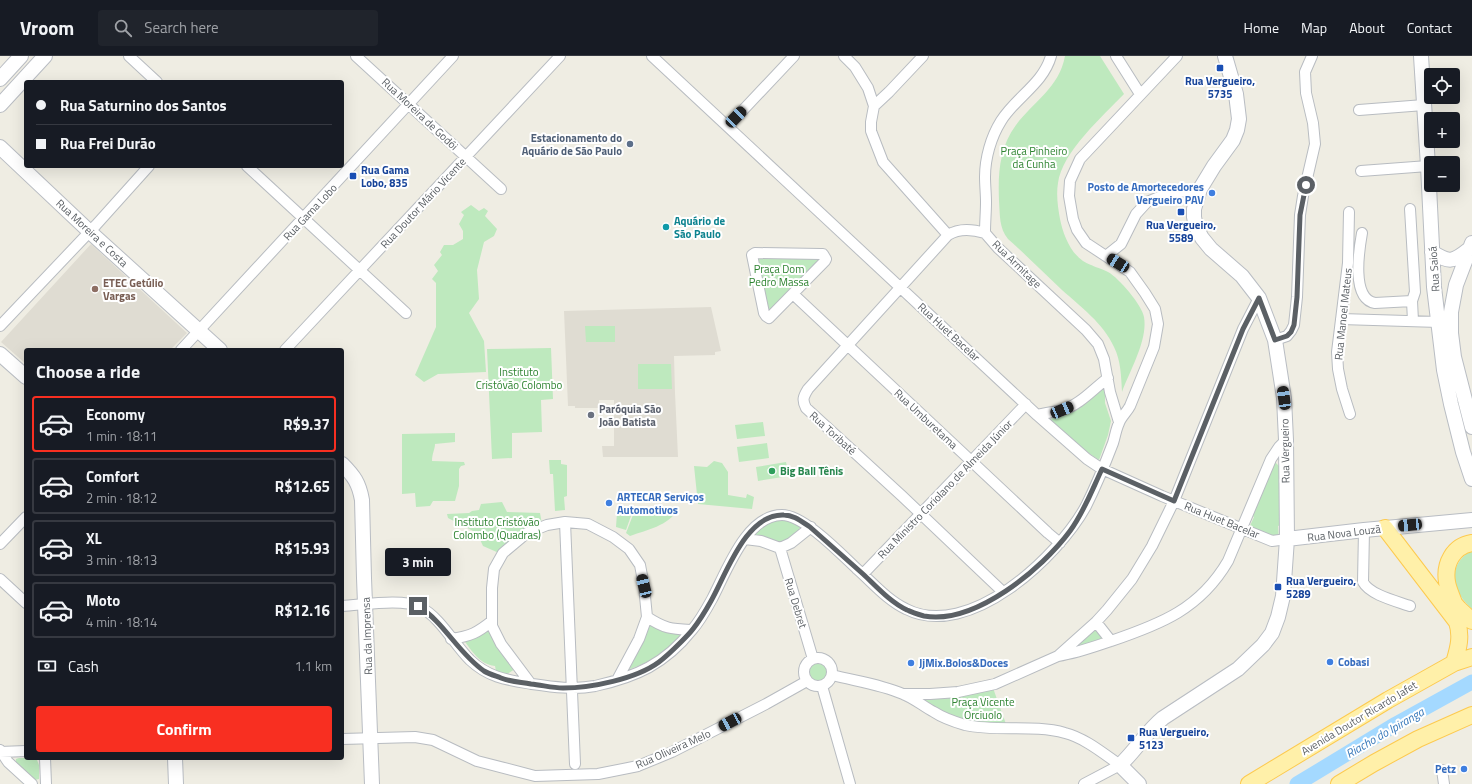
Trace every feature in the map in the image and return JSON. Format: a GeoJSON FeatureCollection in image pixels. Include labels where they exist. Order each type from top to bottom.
{"type":"FeatureCollection","features":[{"type":"Feature","properties":{"kind":"main road"},"geometry":{"type":"LineString","coordinates":[[1390,527],[1454,603],[1472,621]]}},
{"type":"Feature","properties":{"kind":"main road"},"geometry":{"type":"LineString","coordinates":[[1390,527],[1457,622],[1460,629],[1460,638],[1454,663]]}},
{"type":"Feature","properties":{"kind":"main road"},"geometry":{"type":"LineString","coordinates":[[1454,603],[1447,582],[1448,564],[1459,547],[1472,543]]}},
{"type":"Feature","properties":{"kind":"main road","name":"Avenida Doutor Ricardo Jafet"},"geometry":{"type":"LineString","coordinates":[[1249,784],[1388,700],[1454,663],[1472,657]]}},
{"type":"Feature","properties":{"kind":"main road"},"geometry":{"type":"LineString","coordinates":[[1338,784],[1418,739],[1472,715]]}},
{"type":"Feature","properties":{"kind":"street"},"geometry":{"type":"LineString","coordinates":[[0,79],[21,56]]}},
{"type":"Feature","properties":{"kind":"street"},"geometry":{"type":"LineString","coordinates":[[0,105],[45,56]]}},
{"type":"Feature","properties":{"kind":"street"},"geometry":{"type":"LineString","coordinates":[[129,56],[155,80]]}},
{"type":"Feature","properties":{"kind":"street","name":"Rua Moreira de Godói"},"geometry":{"type":"LineString","coordinates":[[356,56],[500,189]]}},
{"type":"Feature","properties":{"kind":"street","name":"Rua Gama Lobo"},"geometry":{"type":"LineString","coordinates":[[183,348],[304,219],[453,56]]}},
{"type":"Feature","properties":{"kind":"street","name":"Rua Doutor Mário Vicente"},"geometry":{"type":"LineString","coordinates":[[288,348],[560,56]]}},
{"type":"Feature","properties":{"kind":"street","name":"Rua Huet Bacelar"},"geometry":{"type":"LineString","coordinates":[[652,56],[1086,459],[1102,469],[1174,501],[1272,541],[1287,539]]}},
{"type":"Feature","properties":{"kind":"street"},"geometry":{"type":"LineString","coordinates":[[728,126],[794,56]]}},
{"type":"Feature","properties":{"kind":"street"},"geometry":{"type":"LineString","coordinates":[[844,56],[855,68],[868,88],[874,106],[871,131],[883,162],[948,235],[955,231],[974,230],[985,233]]}},
{"type":"Feature","properties":{"kind":"street"},"geometry":{"type":"LineString","coordinates":[[874,106],[923,56]]}},
{"type":"Feature","properties":{"kind":"street","name":"Rua Armitage"},"geometry":{"type":"LineString","coordinates":[[1052,56],[1048,68],[1040,80],[1017,103],[1002,121],[992,138],[985,177],[985,233],[998,248],[1086,330],[1098,344],[1104,359],[1110,392],[1119,422]]}},
{"type":"Feature","properties":{"kind":"street"},"geometry":{"type":"LineString","coordinates":[[1116,56],[1140,94]]}},
{"type":"Feature","properties":{"kind":"street"},"geometry":{"type":"LineString","coordinates":[[344,606],[402,603],[418,606],[429,613],[472,661],[485,671],[503,679],[518,683],[557,688],[572,688],[592,687],[617,680],[642,671],[658,663],[692,630],[711,601],[737,549],[745,539],[759,524],[768,518],[777,515],[784,514],[791,516],[810,527],[887,596],[905,609],[924,616],[939,616],[968,611],[1017,583],[1060,543],[1085,506],[1115,437],[1119,422],[1126,414],[1154,347],[1158,324],[1155,309],[1130,272],[1086,243],[1077,230],[1073,219],[1069,196],[1070,181],[1080,159],[1177,56]]}},
{"type":"Feature","properties":{"kind":"street","name":"Rua Vergueiro"},"geometry":{"type":"LineString","coordinates":[[1120,765],[1131,755],[1155,724],[1238,669],[1264,645],[1272,633],[1283,596],[1287,539],[1286,440],[1284,398],[1275,340],[1259,298],[1242,276],[1211,249],[1202,238],[1196,227],[1194,217],[1194,209],[1200,188],[1233,140],[1237,130],[1239,119],[1236,94],[1225,56]]}},
{"type":"Feature","properties":{"kind":"street"},"geometry":{"type":"LineString","coordinates":[[1275,340],[1287,336],[1291,332],[1294,325],[1297,297],[1300,215],[1303,196],[1316,144],[1306,93],[1306,72],[1312,56]]}},
{"type":"Feature","properties":{"kind":"street","name":"Rua Saioá"},"geometry":{"type":"LineString","coordinates":[[1421,56],[1427,156]]}},
{"type":"Feature","properties":{"kind":"street"},"geometry":{"type":"LineString","coordinates":[[1360,110],[1424,105]]}},
{"type":"Feature","properties":{"kind":"street","name":"Rua Moreira e Costa"},"geometry":{"type":"LineString","coordinates":[[0,146],[90,232],[218,348]]}},
{"type":"Feature","properties":{"kind":"street"},"geometry":{"type":"LineString","coordinates":[[1361,171],[1424,166]]}},
{"type":"Feature","properties":{"kind":"street"},"geometry":{"type":"LineString","coordinates":[[0,326],[90,232],[146,168]]}},
{"type":"Feature","properties":{"kind":"street"},"geometry":{"type":"LineString","coordinates":[[249,168],[406,313]]}},
{"type":"Feature","properties":{"kind":"street"},"geometry":{"type":"LineString","coordinates":[[1106,256],[1121,244],[1136,214],[1147,202],[1166,194],[1200,188]]}},
{"type":"Feature","properties":{"kind":"street","name":"Rua Saioá"},"geometry":{"type":"LineString","coordinates":[[1429,192],[1434,287],[1444,370],[1450,404],[1472,479]]}},
{"type":"Feature","properties":{"kind":"street"},"geometry":{"type":"LineString","coordinates":[[1410,209],[1415,292],[1412,301],[1413,321]]}},
{"type":"Feature","properties":{"kind":"street","name":"Rua Manoel Mateus"},"geometry":{"type":"LineString","coordinates":[[1349,212],[1348,264],[1337,352],[1338,369],[1342,389],[1350,414]]}},
{"type":"Feature","properties":{"kind":"street"},"geometry":{"type":"LineString","coordinates":[[1362,233],[1358,264],[1362,293],[1365,299],[1369,302],[1375,303],[1412,301]]}},
{"type":"Feature","properties":{"kind":"street","name":"Rua Toribaté"},"geometry":{"type":"LineString","coordinates":[[948,235],[808,389],[803,397],[803,402],[806,408],[1003,592]]}},
{"type":"Feature","properties":{"kind":"street"},"geometry":{"type":"LineString","coordinates":[[1432,252],[1446,260],[1454,259],[1470,246]]}},
{"type":"Feature","properties":{"kind":"street"},"geometry":{"type":"LineString","coordinates":[[1470,246],[1456,285],[1451,333],[1454,357],[1472,427]]}},
{"type":"Feature","properties":{"kind":"street"},"geometry":{"type":"LineString","coordinates":[[824,254],[826,259],[825,261],[793,294],[770,317],[766,316],[752,255],[824,254]]}},
{"type":"Feature","properties":{"kind":"street"},"geometry":{"type":"LineString","coordinates":[[1434,287],[1442,278],[1448,278],[1456,285]]}},
{"type":"Feature","properties":{"kind":"street","name":"Rua Umburetama"},"geometry":{"type":"LineString","coordinates":[[793,294],[1060,543]]}},
{"type":"Feature","properties":{"kind":"street"},"geometry":{"type":"LineString","coordinates":[[1058,656],[1096,622],[1132,579],[1152,546],[1174,501],[1243,329],[1259,298]]}},
{"type":"Feature","properties":{"kind":"street"},"geometry":{"type":"LineString","coordinates":[[1341,319],[1439,322]]}},
{"type":"Feature","properties":{"kind":"street"},"geometry":{"type":"LineString","coordinates":[[0,354],[24,375]]}},
{"type":"Feature","properties":{"kind":"street"},"geometry":{"type":"LineString","coordinates":[[1037,415],[1062,410],[1070,406],[1079,401],[1108,378]]}},
{"type":"Feature","properties":{"kind":"street","name":"Rua Ministro Coriolano de Almeida Júnior"},"geometry":{"type":"LineString","coordinates":[[863,574],[1026,404]]}},
{"type":"Feature","properties":{"kind":"street"},"geometry":{"type":"LineString","coordinates":[[904,694],[930,694],[983,688],[1058,656],[1081,652],[1160,623],[1181,611],[1196,601],[1220,575],[1228,561],[1271,459],[1286,440]]}},
{"type":"Feature","properties":{"kind":"street","name":"Rua da Imprensa"},"geometry":{"type":"LineString","coordinates":[[344,466],[354,477],[360,488],[363,508],[364,578],[372,784]]}},
{"type":"Feature","properties":{"kind":"street"},"geometry":{"type":"LineString","coordinates":[[0,544],[24,519]]}},
{"type":"Feature","properties":{"kind":"street","name":"Rua Nova Louzã"},"geometry":{"type":"LineString","coordinates":[[1287,539],[1390,527],[1472,520]]}},
{"type":"Feature","properties":{"kind":"street"},"geometry":{"type":"LineString","coordinates":[[565,522],[575,764]]}},
{"type":"Feature","properties":{"kind":"street"},"geometry":{"type":"LineString","coordinates":[[531,684],[502,644],[492,626],[492,588],[494,569],[503,553],[527,533],[547,525],[565,522],[588,524],[613,536],[629,549],[640,565],[647,617],[639,639],[617,680]]}},
{"type":"Feature","properties":{"kind":"street"},"geometry":{"type":"LineString","coordinates":[[745,539],[761,541],[780,548],[791,543],[810,527]]}},
{"type":"Feature","properties":{"kind":"street"},"geometry":{"type":"LineString","coordinates":[[1364,530],[1363,582],[1365,586],[1372,592],[1410,606]]}},
{"type":"Feature","properties":{"kind":"street","name":"Rua Debret"},"geometry":{"type":"LineString","coordinates":[[780,548],[813,658]]}},
{"type":"Feature","properties":{"kind":"street"},"geometry":{"type":"LineString","coordinates":[[0,579],[24,601]]}},
{"type":"Feature","properties":{"kind":"street"},"geometry":{"type":"LineString","coordinates":[[647,617],[658,625],[666,628],[692,630]]}},
{"type":"Feature","properties":{"kind":"street"},"geometry":{"type":"LineString","coordinates":[[451,639],[469,636],[481,630],[492,620]]}},
{"type":"Feature","properties":{"kind":"street"},"geometry":{"type":"LineString","coordinates":[[1096,622],[1111,641]]}},
{"type":"Feature","properties":{"kind":"street"},"geometry":{"type":"LineString","coordinates":[[813,658],[819,658],[828,662],[831,666],[832,675],[828,682],[822,686],[814,686],[804,677],[804,667],[806,663],[813,658]]}},
{"type":"Feature","properties":{"kind":"street"},"geometry":{"type":"LineString","coordinates":[[832,675],[881,686],[904,694],[936,714],[965,724],[985,728],[1011,727],[1066,732],[1082,740],[1120,765],[1139,784]]}},
{"type":"Feature","properties":{"kind":"street","name":"Rua Oliveira Melo"},"geometry":{"type":"LineString","coordinates":[[344,740],[415,737],[433,740],[477,761],[535,776],[598,774],[638,766],[672,752],[766,704],[807,681]]}},
{"type":"Feature","properties":{"kind":"street"},"geometry":{"type":"LineString","coordinates":[[822,686],[850,784]]}},
{"type":"Feature","properties":{"kind":"street"},"geometry":{"type":"LineString","coordinates":[[1,752],[24,751]]}},
{"type":"Feature","properties":{"kind":"street"},"geometry":{"type":"LineString","coordinates":[[1,752],[8,762],[32,784]]}},
{"type":"Feature","properties":{"kind":"street"},"geometry":{"type":"LineString","coordinates":[[45,760],[46,784]]}},
{"type":"Feature","properties":{"kind":"street"},"geometry":{"type":"LineString","coordinates":[[175,760],[176,784]]}},
{"type":"Feature","properties":{"kind":"street"},"geometry":{"type":"LineString","coordinates":[[1084,784],[1120,765]]}},
{"type":"Feature","properties":{"kind":"street"},"geometry":{"type":"LineString","coordinates":[[1442,770],[1444,784]]}},
{"type":"Feature","properties":{"kind":"shaded area","name":"ETEC Getúlio Vargas"},"geometry":{"type":"Polygon","coordinates":[[[91,244],[187,333],[172,348],[24,348],[24,362],[1,342],[91,244]]]}},
{"type":"Feature","properties":{"kind":"shaded area","name":"Instituto Cristóvão Colombo"},"geometry":{"type":"Polygon","coordinates":[[[711,307],[721,351],[715,352],[715,355],[674,356],[678,457],[603,457],[602,446],[614,446],[614,400],[599,400],[599,408],[575,408],[575,406],[568,406],[564,311],[711,307]]]}},
{"type":"Feature","properties":{"kind":"green space","name":"Praça Pinheiro da Cunha"},"geometry":{"type":"Polygon","coordinates":[[[1065,56],[1100,56],[1124,94],[1075,147],[1061,171],[1057,192],[1061,225],[1065,237],[1074,253],[1083,261],[1113,275],[1135,299],[1144,317],[1145,326],[1141,345],[1122,392],[1118,358],[1114,347],[1104,330],[1091,316],[1008,239],[1000,221],[999,171],[1006,143],[1010,134],[1023,116],[1052,86],[1062,67],[1065,56]]]}},
{"type":"Feature","properties":{"kind":"green space"},"geometry":{"type":"Polygon","coordinates":[[[471,205],[479,211],[484,208],[488,211],[485,216],[497,229],[494,236],[484,242],[477,270],[479,299],[469,313],[484,341],[486,372],[438,374],[424,382],[415,375],[436,327],[436,283],[432,279],[438,271],[434,265],[442,255],[440,252],[444,245],[453,245],[463,239],[463,231],[459,224],[464,215],[461,212],[471,205]]]}},
{"type":"Feature","properties":{"kind":"green space","name":"Praça Dom Pedro Massa"},"geometry":{"type":"Polygon","coordinates":[[[755,254],[824,257],[768,315],[755,254]]]}},
{"type":"Feature","properties":{"kind":"green space"},"geometry":{"type":"Polygon","coordinates":[[[585,326],[615,326],[615,342],[586,342],[585,326]]]}},
{"type":"Feature","properties":{"kind":"green space","name":"Instituto Cristóvão Colombo"},"geometry":{"type":"Polygon","coordinates":[[[551,348],[553,399],[541,400],[542,432],[512,433],[512,458],[492,459],[487,349],[551,348]]]}},
{"type":"Feature","properties":{"kind":"green space"},"geometry":{"type":"Polygon","coordinates":[[[638,364],[671,364],[672,389],[638,389],[638,364]]]}},
{"type":"Feature","properties":{"kind":"green space"},"geometry":{"type":"Polygon","coordinates":[[[1105,385],[1105,403],[1111,421],[1108,435],[1099,460],[1084,450],[1047,419],[1065,415],[1079,408],[1105,385]]]}},
{"type":"Feature","properties":{"kind":"green space"},"geometry":{"type":"Polygon","coordinates":[[[763,422],[765,436],[737,439],[735,425],[763,422]]]}},
{"type":"Feature","properties":{"kind":"green space"},"geometry":{"type":"Polygon","coordinates":[[[455,433],[455,442],[435,444],[432,461],[464,462],[465,465],[461,466],[459,469],[459,486],[455,501],[433,501],[430,506],[416,507],[415,493],[402,494],[402,434],[455,433]]]}},
{"type":"Feature","properties":{"kind":"green space"},"geometry":{"type":"Polygon","coordinates":[[[767,443],[769,458],[739,462],[737,447],[767,443]]]}},
{"type":"Feature","properties":{"kind":"green space"},"geometry":{"type":"Polygon","coordinates":[[[549,460],[561,460],[561,464],[567,465],[567,496],[564,497],[565,510],[555,511],[553,474],[550,474],[549,460]]]}},
{"type":"Feature","properties":{"kind":"green space"},"geometry":{"type":"Polygon","coordinates":[[[714,461],[722,463],[728,472],[728,495],[746,498],[747,494],[754,497],[752,509],[698,504],[694,466],[707,467],[714,461]]]}},
{"type":"Feature","properties":{"kind":"green space"},"geometry":{"type":"Polygon","coordinates":[[[1274,461],[1283,470],[1284,524],[1278,526],[1279,540],[1249,528],[1254,517],[1251,515],[1274,461]]]}},
{"type":"Feature","properties":{"kind":"green space","name":"Big Ball Tênis"},"geometry":{"type":"Polygon","coordinates":[[[786,462],[789,476],[758,481],[756,467],[786,462]]]}},
{"type":"Feature","properties":{"kind":"green space","name":"Instituto Cristóvão Colombo (Quadras)"},"geometry":{"type":"Polygon","coordinates":[[[502,502],[507,512],[540,513],[542,524],[499,553],[483,546],[477,533],[448,518],[447,514],[469,513],[479,510],[481,504],[502,502]]]}},
{"type":"Feature","properties":{"kind":"green space"},"geometry":{"type":"Polygon","coordinates":[[[678,509],[669,520],[657,527],[630,536],[626,533],[633,515],[637,510],[678,509]]]}},
{"type":"Feature","properties":{"kind":"green space"},"geometry":{"type":"Polygon","coordinates":[[[617,513],[632,513],[626,530],[616,527],[617,513]]]}},
{"type":"Feature","properties":{"kind":"green space"},"geometry":{"type":"Polygon","coordinates":[[[780,516],[801,525],[798,532],[780,545],[748,537],[756,529],[780,516]]]}},
{"type":"Feature","properties":{"kind":"green space"},"geometry":{"type":"Polygon","coordinates":[[[1468,552],[1472,552],[1472,609],[1459,594],[1455,581],[1456,568],[1461,559],[1468,552]]]}},
{"type":"Feature","properties":{"kind":"green space"},"geometry":{"type":"Polygon","coordinates":[[[649,622],[653,626],[662,630],[685,633],[646,663],[630,669],[628,663],[649,622]]]}},
{"type":"Feature","properties":{"kind":"green space"},"geometry":{"type":"Polygon","coordinates":[[[490,626],[515,669],[507,674],[496,671],[495,666],[489,665],[480,660],[463,639],[490,626]]]}},
{"type":"Feature","properties":{"kind":"green space"},"geometry":{"type":"Polygon","coordinates":[[[1096,626],[1105,639],[1075,651],[1073,643],[1096,626]]]}},
{"type":"Feature","properties":{"kind":"green space"},"geometry":{"type":"Polygon","coordinates":[[[818,662],[825,665],[828,672],[825,679],[818,682],[811,679],[808,672],[811,665],[818,662]]]}},
{"type":"Feature","properties":{"kind":"green space","name":"Praça Vicente Orciuolo"},"geometry":{"type":"Polygon","coordinates":[[[993,688],[1006,724],[970,722],[942,713],[918,698],[993,688]]]}},
{"type":"Feature","properties":{"kind":"green space"},"geometry":{"type":"Polygon","coordinates":[[[24,758],[24,760],[37,760],[39,765],[39,779],[35,780],[16,762],[16,759],[24,758]]]}},
{"type":"Feature","properties":{"kind":"waterway","name":"Riacho do Ipiranga"},"geometry":{"type":"LineString","coordinates":[[1297,784],[1396,724],[1472,682]]}},
{"type":"Feature","properties":{"kind":"place","name":"Rua Vergueiro, 5735"},"geometry":{"type":"Point","coordinates":[1220,68]}},
{"type":"Feature","properties":{"kind":"place","name":"Estacionamento do Aquário de São Paulo"},"geometry":{"type":"Point","coordinates":[630,144]}},
{"type":"Feature","properties":{"kind":"place","name":"Rua Gama Lobo, 835"},"geometry":{"type":"Point","coordinates":[353,176]}},
{"type":"Feature","properties":{"kind":"place","name":"Posto de Amortecedores Vergueiro PAV"},"geometry":{"type":"Point","coordinates":[1212,193]}},
{"type":"Feature","properties":{"kind":"place","name":"Rua Vergueiro, 5589"},"geometry":{"type":"Point","coordinates":[1181,212]}},
{"type":"Feature","properties":{"kind":"place","name":"Aquário de São Paulo"},"geometry":{"type":"Point","coordinates":[666,227]}},
{"type":"Feature","properties":{"kind":"place","name":"ETEC Getúlio Vargas"},"geometry":{"type":"Point","coordinates":[95,289]}},
{"type":"Feature","properties":{"kind":"place","name":"Paróquia São João Batista"},"geometry":{"type":"Point","coordinates":[591,415]}},
{"type":"Feature","properties":{"kind":"place","name":"Big Ball Tênis"},"geometry":{"type":"Point","coordinates":[772,471]}},
{"type":"Feature","properties":{"kind":"place","name":"ARTECAR Serviços Automotivos"},"geometry":{"type":"Point","coordinates":[609,503]}},
{"type":"Feature","properties":{"kind":"place","name":"Rua Vergueiro, 5289"},"geometry":{"type":"Point","coordinates":[1278,587]}},
{"type":"Feature","properties":{"kind":"place","name":"Cobasi"},"geometry":{"type":"Point","coordinates":[1330,662]}},
{"type":"Feature","properties":{"kind":"place","name":"JjMix.Bolos&Doces"},"geometry":{"type":"Point","coordinates":[911,663]}},
{"type":"Feature","properties":{"kind":"place","name":"Rua Vergueiro, 5123"},"geometry":{"type":"Point","coordinates":[1131,738]}},
{"type":"Feature","properties":{"kind":"place","name":"Petz"},"geometry":{"type":"Point","coordinates":[1464,769]}},
{"type":"Feature","properties":{"kind":"route"},"geometry":{"type":"LineString","coordinates":[[418,606],[429,613],[472,661],[485,671],[503,679],[518,683],[563,688],[592,687],[647,669],[658,663],[673,650],[692,630],[711,601],[737,549],[748,534],[756,526],[768,518],[784,514],[798,519],[810,527],[887,596],[905,609],[924,616],[953,615],[968,611],[997,597],[1017,583],[1060,543],[1085,506],[1102,469],[1174,501],[1243,329],[1259,298],[1275,340],[1287,336],[1291,332],[1294,325],[1297,297],[1300,215],[1306,185]]}}]}
